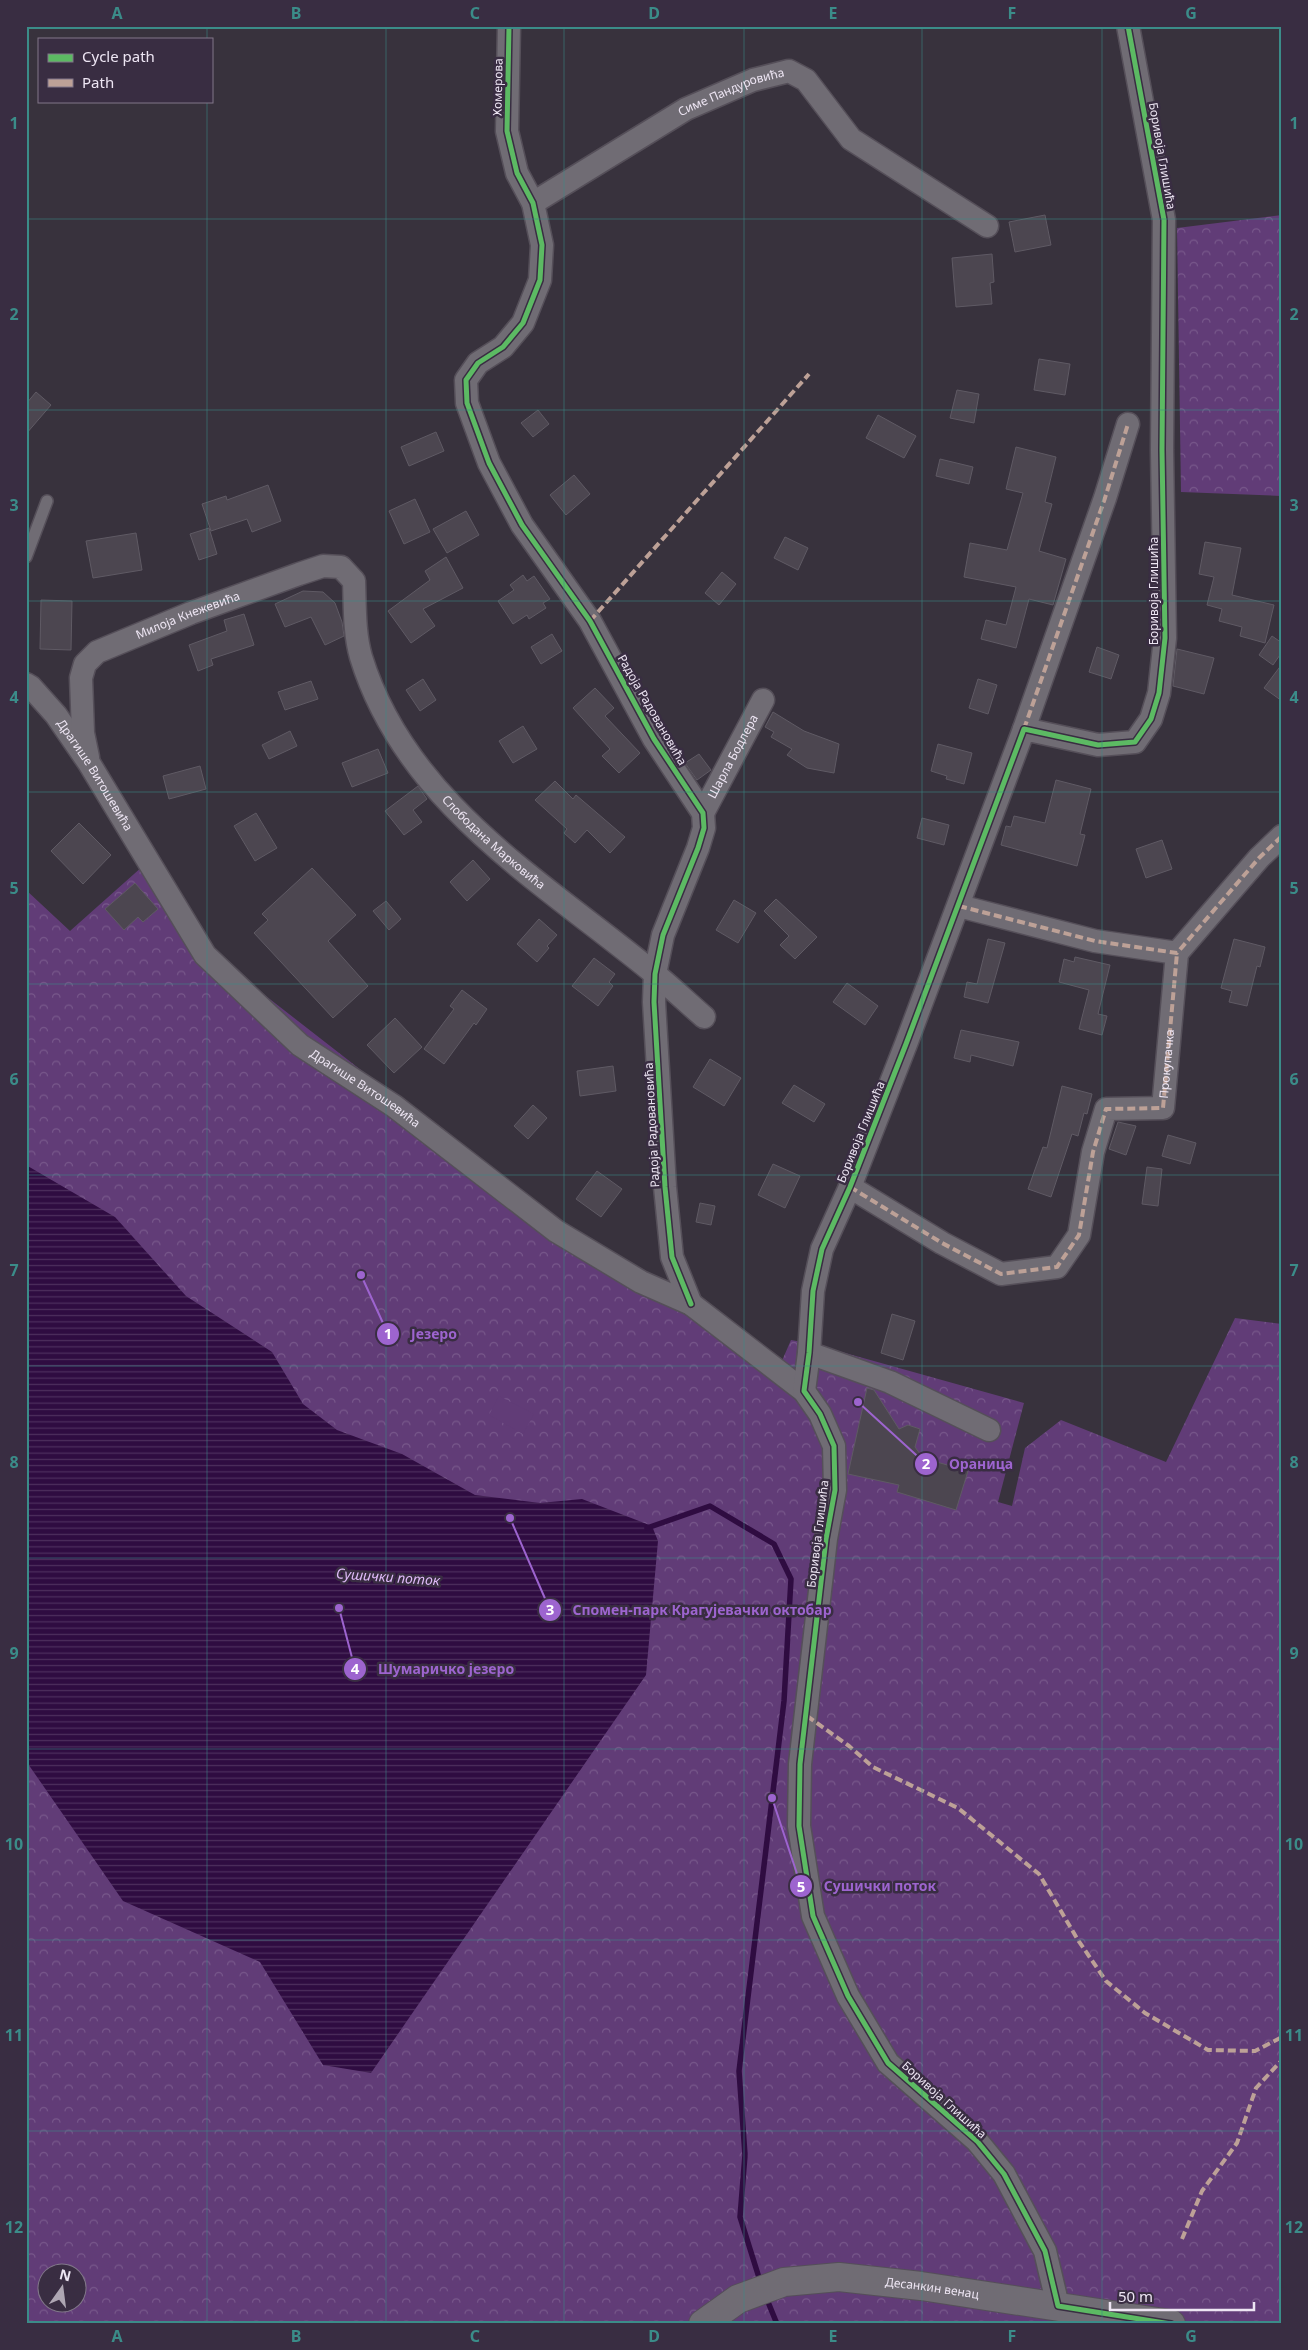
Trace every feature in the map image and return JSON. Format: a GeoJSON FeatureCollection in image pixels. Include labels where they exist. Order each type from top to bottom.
{"type":"FeatureCollection","features":[{"type":"Feature","properties":{"kind":"street","name":"Хомерова"},"geometry":{"type":"LineString","coordinates":[[509,26],[507,131],[517,173],[533,203]]}},
{"type":"Feature","properties":{"kind":"street","name":"Боривоја Глишића"},"geometry":{"type":"LineString","coordinates":[[1024,729],[1098,745],[1135,742],[1151,719],[1159,693],[1165,638],[1162,450],[1164,220],[1128,26]]}},
{"type":"Feature","properties":{"kind":"street","name":"Симе Пандуровића"},"geometry":{"type":"LineString","coordinates":[[533,203],[686,109],[754,80],[789,70],[806,80],[851,140],[987,226]]}},
{"type":"Feature","properties":{"kind":"street","name":"Радоја Радовановића"},"geometry":{"type":"LineString","coordinates":[[533,203],[542,245],[540,280],[522,322],[504,347],[478,363],[466,380],[468,403],[489,464],[522,525],[590,621],[654,739],[703,813],[704,828],[698,848],[663,935],[655,974],[654,1002],[672,1257],[691,1304]]}},
{"type":"Feature","properties":{"kind":"street","name":"Боривоја Глишића"},"geometry":{"type":"LineString","coordinates":[[1058,2306],[1045,2251],[1004,2174],[977,2141],[888,2063],[848,1996],[813,1916],[799,1826],[800,1764],[826,1539],[835,1490],[834,1446],[820,1414],[804,1391],[813,1291],[822,1249],[850,1187],[959,906],[1024,729],[1105,498],[1128,424]]}},
{"type":"Feature","properties":{"kind":"street","name":"Милоја Кнежевића"},"geometry":{"type":"LineString","coordinates":[[89,763],[83,733],[81,678],[85,664],[97,652],[192,614],[323,566],[341,567],[354,581],[355,615]]}},
{"type":"Feature","properties":{"kind":"street","name":"Слободана Марковића"},"geometry":{"type":"LineString","coordinates":[[355,615],[361,656],[382,710],[419,770],[466,820],[530,878],[655,974],[704,1017]]}},
{"type":"Feature","properties":{"kind":"street","name":"Драгише Витошевића"},"geometry":{"type":"LineString","coordinates":[[26,684],[31,687],[56,715],[89,763],[204,955],[300,1045],[394,1106],[556,1231],[641,1282],[691,1304],[804,1391]]}},
{"type":"Feature","properties":{"kind":"street","name":"Шарла Бодлера"},"geometry":{"type":"LineString","coordinates":[[703,813],[763,700]]}},
{"type":"Feature","properties":{"kind":"street"},"geometry":{"type":"LineString","coordinates":[[959,906],[1095,941],[1178,953],[1259,858],[1282,836]]}},
{"type":"Feature","properties":{"kind":"street","name":"Прокупачка"},"geometry":{"type":"LineString","coordinates":[[850,1187],[942,1243],[1002,1274],[1057,1266],[1079,1235],[1093,1152],[1106,1109],[1163,1108],[1178,953]]}},
{"type":"Feature","properties":{"kind":"street"},"geometry":{"type":"LineString","coordinates":[[809,1352],[890,1382],[989,1430]]}},
{"type":"Feature","properties":{"kind":"street","name":"Десанкин венац"},"geometry":{"type":"LineString","coordinates":[[703,2324],[738,2299],[784,2282],[839,2277],[921,2286],[1171,2324]]}},
{"type":"Feature","properties":{"kind":"lane"},"geometry":{"type":"LineString","coordinates":[[26,557],[47,501]]}},
{"type":"Feature","properties":{"kind":"green space"},"geometry":{"type":"Polygon","coordinates":[[[1282,215],[1282,496],[1181,492],[1177,228],[1282,215]]]}},
{"type":"Feature","properties":{"kind":"green space"},"geometry":{"type":"Polygon","coordinates":[[[152,858],[205,942],[262,993],[541,1210],[781,1363],[791,1340],[813,1344],[1024,1403],[998,1502],[1012,1506],[1025,1448],[1061,1420],[1166,1462],[1235,1318],[1282,1324],[1282,1785],[1279,1796],[1282,1797],[1282,2324],[26,2324],[26,890],[70,931],[152,858]]]}},
{"type":"Feature","properties":{"kind":"green space"},"geometry":{"type":"Polygon","coordinates":[[[499,1396],[534,1414],[523,1434],[489,1415],[499,1396]]]}},
{"type":"Feature","properties":{"kind":"water"},"geometry":{"type":"Polygon","coordinates":[[[26,1165],[115,1217],[186,1296],[272,1352],[303,1404],[337,1430],[402,1454],[475,1495],[540,1503],[582,1499],[652,1526],[658,1541],[646,1675],[371,2073],[323,2065],[260,1962],[123,1901],[26,1761],[26,1165]]]}},
{"type":"Feature","properties":{"kind":"building"},"geometry":{"type":"Polygon","coordinates":[[[1045,215],[1051,245],[1015,252],[1009,222],[1045,215]]]}},
{"type":"Feature","properties":{"kind":"building"},"geometry":{"type":"Polygon","coordinates":[[[992,254],[994,282],[990,283],[992,304],[956,307],[952,258],[992,254]]]}},
{"type":"Feature","properties":{"kind":"building"},"geometry":{"type":"Polygon","coordinates":[[[1039,359],[1070,364],[1065,395],[1034,390],[1039,359]]]}},
{"type":"Feature","properties":{"kind":"building"},"geometry":{"type":"Polygon","coordinates":[[[957,390],[979,394],[974,423],[950,418],[957,390]]]}},
{"type":"Feature","properties":{"kind":"building"},"geometry":{"type":"Polygon","coordinates":[[[36,392],[51,405],[26,434],[26,404],[36,392]]]}},
{"type":"Feature","properties":{"kind":"building"},"geometry":{"type":"Polygon","coordinates":[[[538,410],[549,424],[533,437],[521,423],[538,410]]]}},
{"type":"Feature","properties":{"kind":"building"},"geometry":{"type":"Polygon","coordinates":[[[878,415],[916,436],[904,458],[866,438],[878,415]]]}},
{"type":"Feature","properties":{"kind":"building"},"geometry":{"type":"Polygon","coordinates":[[[436,432],[444,451],[409,466],[401,447],[436,432]]]}},
{"type":"Feature","properties":{"kind":"building"},"geometry":{"type":"Polygon","coordinates":[[[1016,447],[1056,457],[1045,502],[1052,504],[1039,551],[1066,559],[1053,605],[1029,599],[1016,648],[981,639],[986,620],[1006,625],[1016,587],[964,577],[970,543],[1007,550],[1023,493],[1006,489],[1016,447]]]}},
{"type":"Feature","properties":{"kind":"building"},"geometry":{"type":"Polygon","coordinates":[[[940,459],[973,467],[969,484],[936,476],[940,459]]]}},
{"type":"Feature","properties":{"kind":"building"},"geometry":{"type":"Polygon","coordinates":[[[574,475],[590,494],[566,515],[550,495],[574,475]]]}},
{"type":"Feature","properties":{"kind":"building"},"geometry":{"type":"Polygon","coordinates":[[[268,485],[281,521],[252,532],[247,519],[211,531],[202,504],[226,496],[227,500],[268,485]]]}},
{"type":"Feature","properties":{"kind":"building"},"geometry":{"type":"Polygon","coordinates":[[[415,499],[430,532],[404,544],[389,511],[415,499]]]}},
{"type":"Feature","properties":{"kind":"building"},"geometry":{"type":"Polygon","coordinates":[[[466,511],[479,535],[447,553],[433,529],[466,511]]]}},
{"type":"Feature","properties":{"kind":"building"},"geometry":{"type":"Polygon","coordinates":[[[209,528],[217,554],[199,560],[190,534],[209,528]]]}},
{"type":"Feature","properties":{"kind":"building"},"geometry":{"type":"Polygon","coordinates":[[[136,533],[142,570],[93,578],[86,541],[136,533]]]}},
{"type":"Feature","properties":{"kind":"building"},"geometry":{"type":"Polygon","coordinates":[[[785,537],[808,548],[798,570],[774,558],[785,537]]]}},
{"type":"Feature","properties":{"kind":"building"},"geometry":{"type":"Polygon","coordinates":[[[1205,542],[1241,548],[1232,595],[1274,605],[1265,643],[1240,636],[1242,627],[1219,621],[1222,609],[1207,605],[1214,577],[1199,574],[1205,542]]]}},
{"type":"Feature","properties":{"kind":"building"},"geometry":{"type":"Polygon","coordinates":[[[446,557],[463,588],[423,609],[435,626],[411,643],[388,611],[430,580],[425,571],[446,557]]]}},
{"type":"Feature","properties":{"kind":"building"},"geometry":{"type":"Polygon","coordinates":[[[722,572],[736,584],[719,605],[705,593],[722,572]]]}},
{"type":"Feature","properties":{"kind":"building"},"geometry":{"type":"Polygon","coordinates":[[[523,575],[527,581],[534,576],[550,599],[543,603],[546,608],[529,619],[527,615],[513,624],[498,601],[514,590],[510,585],[523,575]]]}},
{"type":"Feature","properties":{"kind":"building"},"geometry":{"type":"Polygon","coordinates":[[[303,591],[323,592],[335,603],[342,622],[344,636],[325,645],[311,617],[285,627],[275,604],[303,591]]]}},
{"type":"Feature","properties":{"kind":"building"},"geometry":{"type":"Polygon","coordinates":[[[41,600],[72,601],[71,650],[40,649],[41,600]]]}},
{"type":"Feature","properties":{"kind":"building"},"geometry":{"type":"Polygon","coordinates":[[[244,614],[254,645],[211,659],[213,665],[198,671],[189,645],[227,631],[224,620],[244,614]]]}},
{"type":"Feature","properties":{"kind":"building"},"geometry":{"type":"Polygon","coordinates":[[[552,634],[562,651],[541,664],[531,647],[552,634]]]}},
{"type":"Feature","properties":{"kind":"building"},"geometry":{"type":"Polygon","coordinates":[[[1272,636],[1282,643],[1282,652],[1273,665],[1259,655],[1272,636]]]}},
{"type":"Feature","properties":{"kind":"building"},"geometry":{"type":"Polygon","coordinates":[[[1097,647],[1119,655],[1111,679],[1089,672],[1097,647]]]}},
{"type":"Feature","properties":{"kind":"building"},"geometry":{"type":"Polygon","coordinates":[[[1177,649],[1214,658],[1204,694],[1173,686],[1177,649]]]}},
{"type":"Feature","properties":{"kind":"building"},"geometry":{"type":"Polygon","coordinates":[[[1282,664],[1282,701],[1264,688],[1282,664]]]}},
{"type":"Feature","properties":{"kind":"building"},"geometry":{"type":"Polygon","coordinates":[[[423,679],[436,700],[420,711],[406,690],[423,679]]]}},
{"type":"Feature","properties":{"kind":"building"},"geometry":{"type":"Polygon","coordinates":[[[978,679],[997,685],[988,714],[969,708],[978,679]]]}},
{"type":"Feature","properties":{"kind":"building"},"geometry":{"type":"Polygon","coordinates":[[[311,681],[318,699],[285,710],[278,692],[311,681]]]}},
{"type":"Feature","properties":{"kind":"building"},"geometry":{"type":"Polygon","coordinates":[[[595,688],[614,708],[605,716],[640,753],[619,773],[602,756],[610,749],[573,708],[595,688]]]}},
{"type":"Feature","properties":{"kind":"building"},"geometry":{"type":"Polygon","coordinates":[[[773,712],[804,731],[839,744],[834,773],[807,768],[787,755],[792,749],[771,737],[774,732],[765,727],[773,712]]]}},
{"type":"Feature","properties":{"kind":"building"},"geometry":{"type":"Polygon","coordinates":[[[523,726],[537,749],[513,763],[499,741],[523,726]]]}},
{"type":"Feature","properties":{"kind":"building"},"geometry":{"type":"Polygon","coordinates":[[[290,731],[297,746],[269,759],[262,745],[290,731]]]}},
{"type":"Feature","properties":{"kind":"building"},"geometry":{"type":"Polygon","coordinates":[[[938,744],[972,753],[964,784],[946,779],[947,776],[931,771],[938,744]]]}},
{"type":"Feature","properties":{"kind":"building"},"geometry":{"type":"Polygon","coordinates":[[[378,749],[388,773],[352,787],[342,763],[378,749]]]}},
{"type":"Feature","properties":{"kind":"building"},"geometry":{"type":"Polygon","coordinates":[[[699,754],[711,770],[697,780],[685,763],[699,754]]]}},
{"type":"Feature","properties":{"kind":"building"},"geometry":{"type":"Polygon","coordinates":[[[200,766],[206,789],[169,799],[163,776],[200,766]]]}},
{"type":"Feature","properties":{"kind":"building"},"geometry":{"type":"Polygon","coordinates":[[[1056,780],[1091,789],[1080,834],[1085,835],[1077,866],[1001,845],[1006,826],[1011,827],[1014,816],[1045,823],[1056,780]]]}},
{"type":"Feature","properties":{"kind":"building"},"geometry":{"type":"Polygon","coordinates":[[[555,781],[573,799],[576,795],[625,837],[610,853],[587,830],[575,843],[564,833],[567,829],[535,800],[555,781]]]}},
{"type":"Feature","properties":{"kind":"building"},"geometry":{"type":"Polygon","coordinates":[[[418,786],[427,799],[413,810],[422,822],[404,835],[385,811],[418,786]]]}},
{"type":"Feature","properties":{"kind":"building"},"geometry":{"type":"Polygon","coordinates":[[[256,813],[277,848],[255,861],[234,826],[256,813]]]}},
{"type":"Feature","properties":{"kind":"building"},"geometry":{"type":"Polygon","coordinates":[[[922,818],[949,825],[944,845],[917,838],[922,818]]]}},
{"type":"Feature","properties":{"kind":"building"},"geometry":{"type":"Polygon","coordinates":[[[79,823],[111,855],[83,884],[51,851],[79,823]]]}},
{"type":"Feature","properties":{"kind":"building"},"geometry":{"type":"Polygon","coordinates":[[[1162,840],[1172,869],[1146,878],[1136,849],[1162,840]]]}},
{"type":"Feature","properties":{"kind":"building"},"geometry":{"type":"Polygon","coordinates":[[[473,860],[490,879],[467,901],[450,882],[473,860]]]}},
{"type":"Feature","properties":{"kind":"building"},"geometry":{"type":"Polygon","coordinates":[[[312,868],[356,915],[328,941],[368,986],[333,1018],[254,933],[268,920],[262,914],[312,868]]]}},
{"type":"Feature","properties":{"kind":"building"},"geometry":{"type":"Polygon","coordinates":[[[135,883],[158,909],[143,922],[138,917],[124,930],[105,909],[135,883]]]}},
{"type":"Feature","properties":{"kind":"building"},"geometry":{"type":"Polygon","coordinates":[[[776,899],[817,937],[795,959],[780,945],[789,936],[764,911],[776,899]]]}},
{"type":"Feature","properties":{"kind":"building"},"geometry":{"type":"Polygon","coordinates":[[[734,900],[756,913],[738,943],[716,930],[734,900]]]}},
{"type":"Feature","properties":{"kind":"building"},"geometry":{"type":"Polygon","coordinates":[[[386,901],[401,919],[389,930],[373,911],[386,901]]]}},
{"type":"Feature","properties":{"kind":"building"},"geometry":{"type":"Polygon","coordinates":[[[539,919],[557,935],[537,962],[517,944],[539,919]]]}},
{"type":"Feature","properties":{"kind":"building"},"geometry":{"type":"Polygon","coordinates":[[[988,939],[1005,943],[988,1003],[964,997],[967,982],[977,984],[988,939]]]}},
{"type":"Feature","properties":{"kind":"building"},"geometry":{"type":"Polygon","coordinates":[[[1234,939],[1265,947],[1260,967],[1257,966],[1247,1006],[1229,1002],[1232,991],[1221,988],[1234,939]]]}},
{"type":"Feature","properties":{"kind":"building"},"geometry":{"type":"Polygon","coordinates":[[[1075,957],[1110,965],[1098,1014],[1107,1016],[1102,1035],[1079,1029],[1089,990],[1059,982],[1064,959],[1074,962],[1075,957]]]}},
{"type":"Feature","properties":{"kind":"building"},"geometry":{"type":"Polygon","coordinates":[[[594,958],[615,974],[609,982],[613,986],[598,1006],[572,986],[594,958]]]}},
{"type":"Feature","properties":{"kind":"building"},"geometry":{"type":"Polygon","coordinates":[[[847,983],[878,1006],[865,1025],[833,1002],[847,983]]]}},
{"type":"Feature","properties":{"kind":"building"},"geometry":{"type":"Polygon","coordinates":[[[462,990],[487,1009],[476,1025],[474,1023],[444,1064],[424,1049],[454,1009],[450,1006],[462,990]]]}},
{"type":"Feature","properties":{"kind":"building"},"geometry":{"type":"Polygon","coordinates":[[[395,1018],[422,1047],[394,1073],[367,1045],[395,1018]]]}},
{"type":"Feature","properties":{"kind":"building"},"geometry":{"type":"Polygon","coordinates":[[[961,1030],[1019,1042],[1013,1066],[971,1055],[970,1062],[954,1058],[961,1030]]]}},
{"type":"Feature","properties":{"kind":"building"},"geometry":{"type":"Polygon","coordinates":[[[710,1059],[741,1078],[724,1106],[693,1087],[710,1059]]]}},
{"type":"Feature","properties":{"kind":"building"},"geometry":{"type":"Polygon","coordinates":[[[613,1066],[616,1091],[580,1096],[577,1071],[613,1066]]]}},
{"type":"Feature","properties":{"kind":"building"},"geometry":{"type":"Polygon","coordinates":[[[794,1085],[825,1104],[814,1122],[782,1103],[794,1085]]]}},
{"type":"Feature","properties":{"kind":"building"},"geometry":{"type":"Polygon","coordinates":[[[1062,1086],[1092,1094],[1087,1114],[1084,1113],[1078,1136],[1072,1134],[1051,1197],[1028,1189],[1043,1147],[1047,1148],[1062,1086]]]}},
{"type":"Feature","properties":{"kind":"building"},"geometry":{"type":"Polygon","coordinates":[[[533,1105],[547,1118],[528,1139],[514,1126],[533,1105]]]}},
{"type":"Feature","properties":{"kind":"building"},"geometry":{"type":"Polygon","coordinates":[[[1118,1122],[1136,1126],[1126,1155],[1109,1149],[1118,1122]]]}},
{"type":"Feature","properties":{"kind":"building"},"geometry":{"type":"Polygon","coordinates":[[[1168,1135],[1196,1143],[1190,1164],[1162,1156],[1168,1135]]]}},
{"type":"Feature","properties":{"kind":"building"},"geometry":{"type":"Polygon","coordinates":[[[773,1164],[800,1176],[785,1208],[758,1195],[773,1164]]]}},
{"type":"Feature","properties":{"kind":"building"},"geometry":{"type":"Polygon","coordinates":[[[1147,1167],[1162,1169],[1158,1206],[1142,1204],[1147,1167]]]}},
{"type":"Feature","properties":{"kind":"building"},"geometry":{"type":"Polygon","coordinates":[[[597,1171],[622,1189],[601,1217],[576,1199],[597,1171]]]}},
{"type":"Feature","properties":{"kind":"building"},"geometry":{"type":"Polygon","coordinates":[[[700,1203],[715,1206],[711,1225],[696,1222],[700,1203]]]}},
{"type":"Feature","properties":{"kind":"building"},"geometry":{"type":"Polygon","coordinates":[[[892,1314],[915,1321],[903,1360],[881,1353],[892,1314]]]}},
{"type":"Feature","properties":{"kind":"building"},"geometry":{"type":"Polygon","coordinates":[[[867,1388],[874,1390],[899,1429],[908,1425],[920,1429],[915,1447],[923,1458],[968,1471],[956,1510],[897,1492],[899,1485],[848,1474],[867,1388]]]}},
{"type":"Feature","properties":{"kind":"waterway","name":"Сушички поток"},"geometry":{"type":"LineString","coordinates":[[647,1528],[710,1506],[774,1544],[791,1579],[784,1701],[739,2071],[745,2155],[740,2217],[761,2284]]}},
{"type":"Feature","properties":{"kind":"waterway","name":"Сушички поток"},"geometry":{"type":"LineString","coordinates":[[766,2297],[777,2324]]}},
{"type":"Feature","properties":{"kind":"marked path"},"geometry":{"type":"LineString","coordinates":[[590,621],[809,374]]}},
{"type":"Feature","properties":{"kind":"marked path"},"geometry":{"type":"LineString","coordinates":[[1024,729],[1105,498],[1128,424]]}},
{"type":"Feature","properties":{"kind":"marked path"},"geometry":{"type":"LineString","coordinates":[[959,906],[1095,941],[1177,953],[1259,858],[1282,836]]}},
{"type":"Feature","properties":{"kind":"marked path"},"geometry":{"type":"LineString","coordinates":[[850,1187],[942,1243],[1001,1274],[1057,1267],[1079,1235],[1093,1152],[1106,1109],[1163,1108],[1177,953]]}},
{"type":"Feature","properties":{"kind":"marked path"},"geometry":{"type":"LineString","coordinates":[[807,1716],[849,1746],[873,1767],[958,1808],[1039,1874],[1078,1940],[1106,1981],[1145,2013],[1208,2050],[1255,2051],[1282,2037]]}},
{"type":"Feature","properties":{"kind":"marked path"},"geometry":{"type":"LineString","coordinates":[[1182,2239],[1202,2191],[1237,2143],[1256,2088],[1282,2060]]}},
{"type":"Feature","properties":{"kind":"cycle path"},"geometry":{"type":"LineString","coordinates":[[509,26],[507,131],[517,173],[533,203],[542,245],[540,280],[523,323],[503,347],[478,363],[466,380],[467,403],[489,463],[522,525],[590,621],[654,739],[703,813],[704,828],[698,848],[663,935],[655,974],[654,1002],[665,1187],[672,1257],[691,1304]]}},
{"type":"Feature","properties":{"kind":"cycle path"},"geometry":{"type":"LineString","coordinates":[[1128,26],[1164,220],[1162,450],[1165,638],[1159,693],[1151,719],[1135,742],[1098,745],[1024,729],[906,1044],[850,1187],[822,1249],[813,1291],[809,1353],[804,1391],[820,1414],[834,1446],[835,1490],[826,1539],[800,1764],[799,1826],[813,1916],[848,1996],[888,2063],[977,2141],[1004,2174],[1045,2251],[1058,2306],[1171,2324]]}},
{"type":"Feature","properties":{"kind":"place","name":"Језеро"},"geometry":{"type":"Point","coordinates":[361,1275]}},
{"type":"Feature","properties":{"kind":"place","name":"Ораница"},"geometry":{"type":"Point","coordinates":[858,1402]}},
{"type":"Feature","properties":{"kind":"place","name":"Спомен-парк Крагујевачки октобар"},"geometry":{"type":"Point","coordinates":[510,1518]}},
{"type":"Feature","properties":{"kind":"place","name":"Шумаричко језеро"},"geometry":{"type":"Point","coordinates":[339,1608]}},
{"type":"Feature","properties":{"kind":"place","name":"Сушички поток"},"geometry":{"type":"Point","coordinates":[772,1798]}}]}
